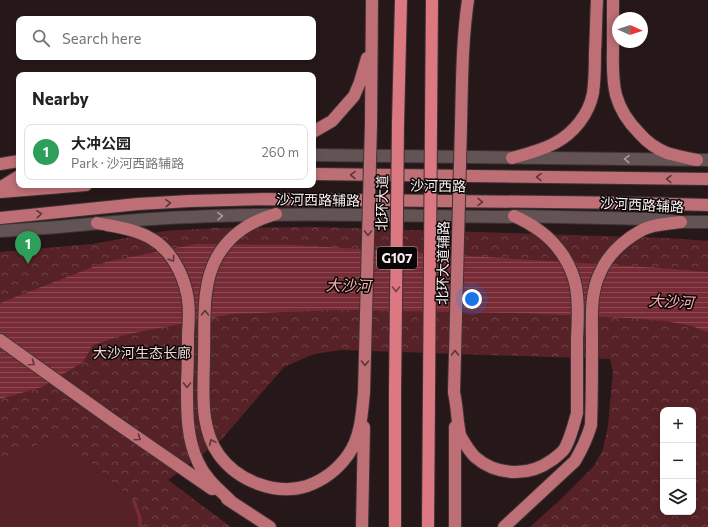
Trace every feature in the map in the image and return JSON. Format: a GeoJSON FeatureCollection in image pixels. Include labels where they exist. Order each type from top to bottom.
{"type":"FeatureCollection","features":[{"type":"Feature","properties":{"kind":"highway","name":"北环大道"},"geometry":{"type":"LineString","coordinates":[[395,527],[398,124],[401,0]]}},
{"type":"Feature","properties":{"kind":"highway","name":"G107"},"geometry":{"type":"LineString","coordinates":[[428,527],[432,0]]}},
{"type":"Feature","properties":{"kind":"main road"},"geometry":{"type":"LineString","coordinates":[[362,527],[371,124],[372,0]]}},
{"type":"Feature","properties":{"kind":"main road","name":"北环大道辅路"},"geometry":{"type":"LineString","coordinates":[[456,527],[454,392],[462,61],[468,0]]}},
{"type":"Feature","properties":{"kind":"main road"},"geometry":{"type":"LineString","coordinates":[[512,158],[538,151],[563,138],[576,126],[586,112],[591,99],[594,84],[597,0]]}},
{"type":"Feature","properties":{"kind":"main road"},"geometry":{"type":"LineString","coordinates":[[614,0],[612,73],[617,100],[623,112],[630,124],[646,140],[666,152],[703,160]]}},
{"type":"Feature","properties":{"kind":"main road"},"geometry":{"type":"LineString","coordinates":[[316,130],[332,121],[354,96],[360,82],[372,36]]}},
{"type":"Feature","properties":{"kind":"main road"},"geometry":{"type":"LineString","coordinates":[[316,155],[703,160]]}},
{"type":"Feature","properties":{"kind":"main road"},"geometry":{"type":"LineString","coordinates":[[0,164],[16,162]]}},
{"type":"Feature","properties":{"kind":"main road","name":"沙河西路"},"geometry":{"type":"LineString","coordinates":[[316,174],[708,179]]}},
{"type":"Feature","properties":{"kind":"main road"},"geometry":{"type":"LineString","coordinates":[[0,188],[16,178]]}},
{"type":"Feature","properties":{"kind":"main road"},"geometry":{"type":"LineString","coordinates":[[0,192],[49,188]]}},
{"type":"Feature","properties":{"kind":"main road","name":"沙河西路"},"geometry":{"type":"LineString","coordinates":[[0,218],[138,204],[264,199],[708,205]]}},
{"type":"Feature","properties":{"kind":"main road"},"geometry":{"type":"LineString","coordinates":[[276,214],[253,222],[233,236],[217,258],[210,274],[206,300],[204,395],[205,419],[208,432],[216,450],[228,465],[236,472],[257,484],[269,487],[294,488],[317,482],[330,474],[349,454],[361,425],[364,392]]}},
{"type":"Feature","properties":{"kind":"main road","name":"沙河西路辅路"},"geometry":{"type":"LineString","coordinates":[[0,231],[160,218],[276,214],[514,216],[650,219],[681,222],[708,222]]}},
{"type":"Feature","properties":{"kind":"main road"},"geometry":{"type":"LineString","coordinates":[[454,392],[460,435],[468,449],[475,457],[486,465],[496,469],[508,472],[522,472],[534,470],[544,466],[557,457],[565,448],[574,426],[577,413],[578,316],[576,287],[572,272],[565,258],[552,241],[540,230],[514,216]]}},
{"type":"Feature","properties":{"kind":"main road"},"geometry":{"type":"LineString","coordinates":[[504,527],[575,461],[588,437],[591,425],[592,314],[594,295],[600,274],[610,256],[624,241],[643,229],[655,225],[681,222]]}},
{"type":"Feature","properties":{"kind":"main road"},"geometry":{"type":"LineString","coordinates":[[97,223],[143,234],[154,240],[172,258],[178,269],[188,295],[189,310],[187,397],[188,433],[197,461],[205,475],[233,503]]}},
{"type":"Feature","properties":{"kind":"main road"},"geometry":{"type":"LineString","coordinates":[[0,340],[202,483],[270,527]]}},
{"type":"Feature","properties":{"kind":"green space","name":"大沙河生态长廊"},"geometry":{"type":"Polygon","coordinates":[[[317,227],[667,238],[708,241],[708,527],[530,527],[594,466],[603,449],[608,426],[613,371],[610,359],[341,350],[314,354],[284,367],[221,440],[168,480],[231,527],[140,527],[140,518],[134,501],[56,433],[0,468],[0,252],[92,244],[165,231],[216,228],[317,227]]]}},
{"type":"Feature","properties":{"kind":"green space"},"geometry":{"type":"Polygon","coordinates":[[[56,433],[134,501],[140,518],[140,527],[0,527],[0,468],[56,433]]]}},
{"type":"Feature","properties":{"kind":"water","name":"大沙河"},"geometry":{"type":"Polygon","coordinates":[[[196,244],[295,245],[708,272],[708,332],[692,326],[665,321],[517,313],[344,310],[232,314],[124,335],[93,345],[83,362],[42,387],[0,399],[0,303],[106,262],[196,244]]]}},
{"type":"Feature","properties":{"kind":"waterway"},"geometry":{"type":"LineString","coordinates":[[134,501],[140,518],[140,527]]}},
{"type":"Feature","properties":{"kind":"place","name":"大冲公园"},"geometry":{"type":"Point","coordinates":[28,264]}}]}
